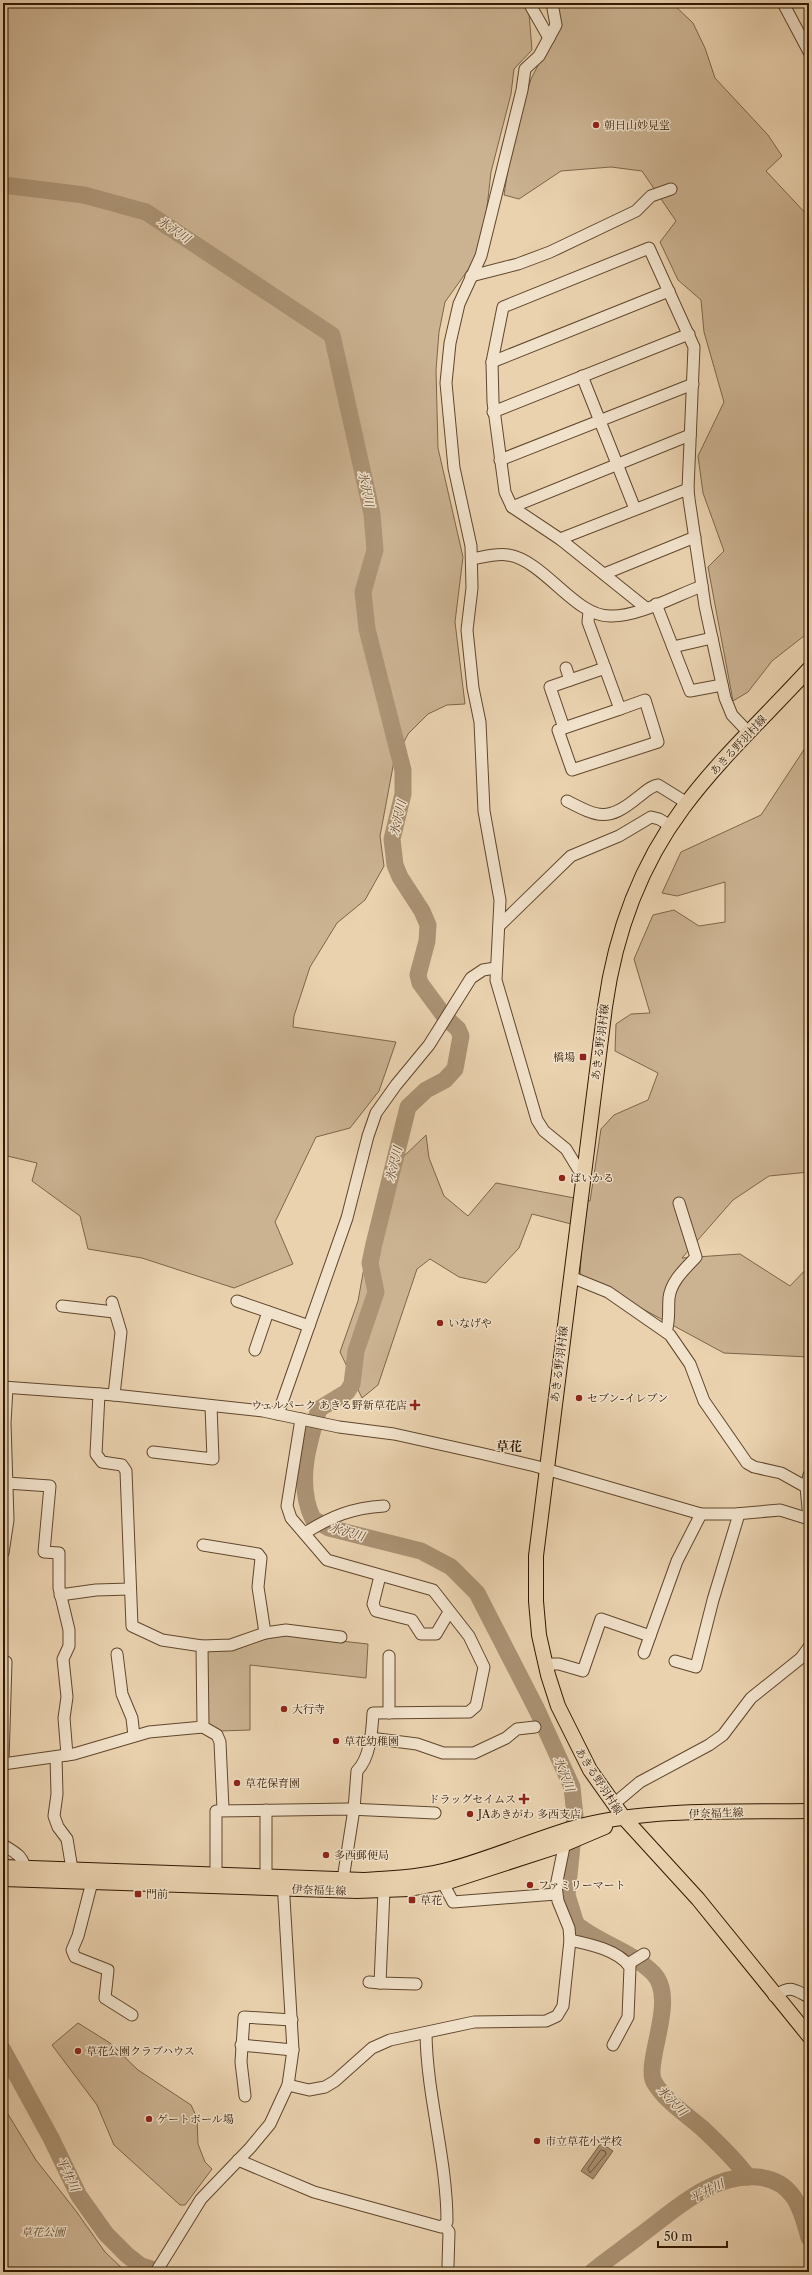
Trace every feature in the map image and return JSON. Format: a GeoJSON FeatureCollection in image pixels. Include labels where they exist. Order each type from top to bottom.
{"type":"FeatureCollection","features":[{"type":"Feature","properties":{"kind":"main road","name":"あきる野羽村線"},"geometry":{"type":"LineString","coordinates":[[809,669],[749,733],[687,803],[671,826],[653,855],[635,892],[613,959],[605,1007],[583,1177],[546,1470],[535,1576],[539,1635],[545,1664],[558,1706],[578,1749],[590,1770],[615,1803],[624,1818],[698,1899],[774,1996],[809,2036]]}},
{"type":"Feature","properties":{"kind":"main road","name":"伊奈福生線"},"geometry":{"type":"LineString","coordinates":[[3,1867],[25,1874],[92,1882],[283,1883],[384,1890],[409,1889],[443,1883],[572,1835],[624,1818],[658,1815],[809,1811]]}},
{"type":"Feature","properties":{"kind":"main road","name":"伊奈福生線"},"geometry":{"type":"LineString","coordinates":[[3,1879],[25,1874],[72,1870],[266,1876],[283,1883],[406,1877],[450,1869],[572,1835]]}},
{"type":"Feature","properties":{"kind":"street"},"geometry":{"type":"LineString","coordinates":[[529,3],[549,38]]}},
{"type":"Feature","properties":{"kind":"street"},"geometry":{"type":"LineString","coordinates":[[552,3],[556,25],[539,56],[525,70],[522,90],[492,218],[481,256],[459,304],[449,349],[446,383],[454,468],[472,559],[472,588],[467,630],[473,688],[480,722],[484,811],[499,894],[495,968],[496,980],[537,1120],[544,1131],[566,1149],[583,1177]]}},
{"type":"Feature","properties":{"kind":"street"},"geometry":{"type":"LineString","coordinates":[[783,3],[808,46]]}},
{"type":"Feature","properties":{"kind":"street"},"geometry":{"type":"LineString","coordinates":[[471,276],[518,264],[550,252],[636,211],[651,196],[671,189]]}},
{"type":"Feature","properties":{"kind":"street"},"geometry":{"type":"LineString","coordinates":[[722,684],[690,691],[673,647],[651,606],[604,574],[560,539],[512,507],[506,492],[500,460],[493,412],[492,362],[503,307],[649,248],[694,347],[688,489],[702,586],[722,684],[732,715],[749,733]]}},
{"type":"Feature","properties":{"kind":"street"},"geometry":{"type":"LineString","coordinates":[[492,362],[669,291]]}},
{"type":"Feature","properties":{"kind":"street"},"geometry":{"type":"LineString","coordinates":[[493,412],[689,334]]}},
{"type":"Feature","properties":{"kind":"street"},"geometry":{"type":"LineString","coordinates":[[582,376],[635,509]]}},
{"type":"Feature","properties":{"kind":"street"},"geometry":{"type":"LineString","coordinates":[[500,460],[692,384]]}},
{"type":"Feature","properties":{"kind":"street"},"geometry":{"type":"LineString","coordinates":[[512,507],[690,435]]}},
{"type":"Feature","properties":{"kind":"street"},"geometry":{"type":"LineString","coordinates":[[560,539],[688,489]]}},
{"type":"Feature","properties":{"kind":"street"},"geometry":{"type":"LineString","coordinates":[[604,574],[695,537]]}},
{"type":"Feature","properties":{"kind":"street"},"geometry":{"type":"LineString","coordinates":[[472,559],[507,554],[520,558],[531,564],[589,611],[608,616],[624,616],[702,586]]}},
{"type":"Feature","properties":{"kind":"street"},"geometry":{"type":"LineString","coordinates":[[589,611],[588,622],[620,709]]}},
{"type":"Feature","properties":{"kind":"street"},"geometry":{"type":"LineString","coordinates":[[673,647],[712,638]]}},
{"type":"Feature","properties":{"kind":"street"},"geometry":{"type":"LineString","coordinates":[[566,668],[570,680]]}},
{"type":"Feature","properties":{"kind":"street"},"geometry":{"type":"LineString","coordinates":[[564,728],[550,687],[605,668]]}},
{"type":"Feature","properties":{"kind":"street"},"geometry":{"type":"LineString","coordinates":[[645,700],[658,742],[572,770],[558,730],[564,728],[645,700]]}},
{"type":"Feature","properties":{"kind":"street"},"geometry":{"type":"LineString","coordinates":[[567,801],[593,815],[612,814],[632,802],[652,786],[658,785],[687,803]]}},
{"type":"Feature","properties":{"kind":"street"},"geometry":{"type":"LineString","coordinates":[[498,926],[571,856],[619,836],[651,817],[659,818],[671,826]]}},
{"type":"Feature","properties":{"kind":"street"},"geometry":{"type":"LineString","coordinates":[[278,1414],[347,1218],[368,1136],[376,1114],[392,1089],[429,1044],[471,978],[483,970],[495,968]]}},
{"type":"Feature","properties":{"kind":"street"},"geometry":{"type":"LineString","coordinates":[[666,1332],[670,1316],[669,1298],[674,1281],[696,1257],[679,1203]]}},
{"type":"Feature","properties":{"kind":"street"},"geometry":{"type":"LineString","coordinates":[[571,1277],[608,1292],[666,1332],[690,1364],[700,1394],[747,1463],[754,1467],[781,1473],[806,1487]]}},
{"type":"Feature","properties":{"kind":"street"},"geometry":{"type":"LineString","coordinates":[[237,1301],[309,1326]]}},
{"type":"Feature","properties":{"kind":"street"},"geometry":{"type":"LineString","coordinates":[[62,1306],[113,1307],[121,1332],[114,1395]]}},
{"type":"Feature","properties":{"kind":"street"},"geometry":{"type":"LineString","coordinates":[[255,1350],[268,1312]]}},
{"type":"Feature","properties":{"kind":"street"},"geometry":{"type":"LineString","coordinates":[[3,1553],[8,1520],[5,1479],[5,1388],[114,1395],[212,1406],[278,1414],[322,1424],[394,1434],[546,1470],[700,1514],[739,1514],[780,1510],[809,1519],[806,1487],[809,1475]]}},
{"type":"Feature","properties":{"kind":"street"},"geometry":{"type":"LineString","coordinates":[[99,1394],[96,1454],[102,1462],[122,1466],[126,1471],[132,1626],[162,1640],[202,1646],[231,1645],[265,1634],[286,1630],[341,1637]]}},
{"type":"Feature","properties":{"kind":"street"},"geometry":{"type":"LineString","coordinates":[[153,1452],[213,1459],[212,1406]]}},
{"type":"Feature","properties":{"kind":"street"},"geometry":{"type":"LineString","coordinates":[[304,1420],[287,1506],[291,1518],[309,1531],[327,1560],[433,1590],[469,1636],[484,1667],[476,1706],[469,1712],[372,1713],[370,1738],[364,1764],[357,1771],[354,1809],[343,1879]]}},
{"type":"Feature","properties":{"kind":"street"},"geometry":{"type":"LineString","coordinates":[[5,1479],[50,1486],[44,1552],[59,1553],[60,1595],[69,1630],[69,1646],[63,1659],[67,1697],[64,1718],[62,1756],[54,1816],[58,1827],[67,1839],[72,1870]]}},
{"type":"Feature","properties":{"kind":"street"},"geometry":{"type":"LineString","coordinates":[[309,1531],[333,1516],[364,1507],[384,1506]]}},
{"type":"Feature","properties":{"kind":"street"},"geometry":{"type":"LineString","coordinates":[[644,1653],[677,1561],[700,1514]]}},
{"type":"Feature","properties":{"kind":"street"},"geometry":{"type":"LineString","coordinates":[[675,1661],[696,1667],[713,1600],[739,1514]]}},
{"type":"Feature","properties":{"kind":"street"},"geometry":{"type":"LineString","coordinates":[[203,1545],[258,1554],[260,1558],[258,1586],[265,1634]]}},
{"type":"Feature","properties":{"kind":"street"},"geometry":{"type":"LineString","coordinates":[[380,1576],[373,1604],[376,1611],[412,1620],[421,1634],[436,1634],[450,1612]]}},
{"type":"Feature","properties":{"kind":"street"},"geometry":{"type":"LineString","coordinates":[[60,1595],[96,1590],[130,1589]]}},
{"type":"Feature","properties":{"kind":"street"},"geometry":{"type":"LineString","coordinates":[[545,1664],[559,1664],[582,1671],[601,1619],[650,1636]]}},
{"type":"Feature","properties":{"kind":"street"},"geometry":{"type":"LineString","coordinates":[[202,1646],[203,1727]]}},
{"type":"Feature","properties":{"kind":"street"},"geometry":{"type":"LineString","coordinates":[[615,1803],[640,1782],[709,1745],[722,1735],[751,1698],[805,1659],[809,1647]]}},
{"type":"Feature","properties":{"kind":"street"},"geometry":{"type":"LineString","coordinates":[[117,1654],[122,1694],[132,1718],[134,1736]]}},
{"type":"Feature","properties":{"kind":"street"},"geometry":{"type":"LineString","coordinates":[[389,1656],[389,1713]]}},
{"type":"Feature","properties":{"kind":"street"},"geometry":{"type":"LineString","coordinates":[[3,1661],[6,1662],[3,1761]]}},
{"type":"Feature","properties":{"kind":"street"},"geometry":{"type":"LineString","coordinates":[[3,1764],[62,1756],[105,1746],[134,1736],[163,1730],[203,1727],[217,1735],[220,1742],[223,1809]]}},
{"type":"Feature","properties":{"kind":"street"},"geometry":{"type":"LineString","coordinates":[[370,1738],[417,1744],[443,1753],[474,1753],[506,1738],[517,1729],[535,1727]]}},
{"type":"Feature","properties":{"kind":"street"},"geometry":{"type":"LineString","coordinates":[[216,1875],[216,1810],[354,1809],[436,1813]]}},
{"type":"Feature","properties":{"kind":"street"},"geometry":{"type":"LineString","coordinates":[[266,1810],[266,1876]]}},
{"type":"Feature","properties":{"kind":"street"},"geometry":{"type":"LineString","coordinates":[[288,2085],[309,2090],[325,2087],[335,2081],[379,2044],[426,2034],[446,2027],[474,2022],[546,2021],[553,2019],[563,2006],[570,1940],[569,1928],[556,1894],[572,1835]]}},
{"type":"Feature","properties":{"kind":"street"},"geometry":{"type":"LineString","coordinates":[[3,1845],[19,1854],[25,1874]]}},
{"type":"Feature","properties":{"kind":"street"},"geometry":{"type":"LineString","coordinates":[[92,1882],[78,1936],[72,1950],[75,1957],[108,1970],[105,1998],[132,2015]]}},
{"type":"Feature","properties":{"kind":"street"},"geometry":{"type":"LineString","coordinates":[[156,2272],[184,2225],[206,2194],[270,2124],[288,2085],[293,2050],[283,1883]]}},
{"type":"Feature","properties":{"kind":"street"},"geometry":{"type":"LineString","coordinates":[[443,1883],[453,1902],[556,1894]]}},
{"type":"Feature","properties":{"kind":"street"},"geometry":{"type":"LineString","coordinates":[[384,1890],[374,1983],[416,1984]]}},
{"type":"Feature","properties":{"kind":"street"},"geometry":{"type":"LineString","coordinates":[[570,1940],[598,1947],[629,1963]]}},
{"type":"Feature","properties":{"kind":"street"},"geometry":{"type":"LineString","coordinates":[[629,1963],[644,1954]]}},
{"type":"Feature","properties":{"kind":"street"},"geometry":{"type":"LineString","coordinates":[[613,2045],[628,2017],[629,1963]]}},
{"type":"Feature","properties":{"kind":"street"},"geometry":{"type":"LineString","coordinates":[[774,1996],[786,1989],[792,1988],[809,1997]]}},
{"type":"Feature","properties":{"kind":"street"},"geometry":{"type":"LineString","coordinates":[[245,2096],[241,2046],[244,2017],[292,2020]]}},
{"type":"Feature","properties":{"kind":"street"},"geometry":{"type":"LineString","coordinates":[[238,2160],[314,2192],[441,2227],[444,2225],[447,2222],[447,2196],[426,2067],[426,2034]]}},
{"type":"Feature","properties":{"kind":"street"},"geometry":{"type":"LineString","coordinates":[[241,2046],[293,2050]]}},
{"type":"Feature","properties":{"kind":"street"},"geometry":{"type":"LineString","coordinates":[[444,2225],[449,2232],[448,2265]]}},
{"type":"Feature","properties":{"kind":"green space"},"geometry":{"type":"Polygon","coordinates":[[[3,3],[522,3],[529,13],[532,50],[514,69],[511,94],[491,172],[486,216],[475,260],[445,302],[439,332],[436,370],[438,448],[463,557],[455,622],[465,704],[447,705],[428,714],[408,734],[394,761],[380,836],[384,866],[365,900],[337,923],[310,967],[294,1016],[293,1027],[396,1042],[379,1091],[350,1128],[316,1137],[275,1222],[293,1264],[234,1288],[142,1258],[88,1249],[80,1216],[32,1181],[37,1163],[3,1155],[3,3]]]}},
{"type":"Feature","properties":{"kind":"green space"},"geometry":{"type":"Polygon","coordinates":[[[556,3],[672,3],[693,23],[705,48],[715,78],[768,135],[782,156],[766,171],[809,217],[809,632],[772,661],[748,692],[733,701],[708,567],[724,551],[703,493],[698,456],[724,402],[704,332],[701,300],[678,280],[660,242],[676,221],[642,171],[611,167],[561,171],[519,199],[504,195],[512,143],[531,79],[558,26],[556,3]]]}},
{"type":"Feature","properties":{"kind":"green space"},"geometry":{"type":"Polygon","coordinates":[[[809,742],[809,1172],[769,1176],[733,1200],[682,1258],[740,1254],[790,1286],[809,1266],[809,1357],[724,1353],[580,1275],[583,1227],[532,1214],[519,1248],[486,1283],[459,1277],[430,1259],[417,1269],[378,1385],[362,1398],[340,1352],[358,1301],[367,1251],[399,1161],[426,1135],[429,1158],[444,1196],[468,1216],[496,1183],[590,1201],[601,1129],[614,1115],[648,1100],[658,1073],[615,1051],[616,1024],[631,1014],[650,1013],[634,959],[653,915],[674,910],[699,926],[725,922],[725,882],[677,896],[662,893],[681,852],[761,815],[809,742]]]}},
{"type":"Feature","properties":{"kind":"green space"},"geometry":{"type":"Polygon","coordinates":[[[287,1635],[368,1644],[366,1678],[250,1665],[250,1730],[219,1731],[206,1723],[205,1650],[287,1635]]]}},
{"type":"Feature","properties":{"kind":"green space"},"geometry":{"type":"Polygon","coordinates":[[[78,2023],[110,2043],[138,2070],[191,2105],[197,2118],[198,2144],[205,2162],[212,2169],[185,2205],[180,2205],[114,2145],[97,2105],[52,2045],[78,2023]]]}},
{"type":"Feature","properties":{"kind":"green space","name":"草花公園"},"geometry":{"type":"Polygon","coordinates":[[[3,2106],[36,2160],[76,2211],[105,2252],[126,2272],[3,2272],[3,2106]]]}},
{"type":"Feature","properties":{"kind":"water"},"geometry":{"type":"Polygon","coordinates":[[[601,2143],[613,2151],[593,2179],[581,2171],[601,2143]]]}},
{"type":"Feature","properties":{"kind":"waterway","name":"氷沢川"},"geometry":{"type":"LineString","coordinates":[[3,185],[84,195],[146,212],[332,335],[372,514],[375,550],[363,592],[367,629],[403,770],[403,794],[392,839],[395,865],[400,877],[422,911],[428,925],[427,941],[418,975],[420,983],[445,1017],[458,1029],[461,1036],[455,1069],[445,1080],[426,1090],[408,1107],[370,1263],[376,1292],[356,1351],[352,1384],[347,1392],[319,1409],[311,1436],[305,1478],[305,1492],[308,1506],[313,1519],[329,1528],[421,1551],[451,1567],[477,1593],[537,1710],[572,1787],[575,1816],[567,1895],[576,1924],[585,1931],[634,1958],[653,1973],[659,1981],[663,2003],[652,2066],[653,2080],[664,2095],[726,2151],[748,2177]]}},
{"type":"Feature","properties":{"kind":"waterway","name":"平井川"},"geometry":{"type":"LineString","coordinates":[[3,2050],[51,2138],[79,2196],[106,2234],[127,2255],[141,2266],[161,2272]]}},
{"type":"Feature","properties":{"kind":"waterway","name":"平井川"},"geometry":{"type":"LineString","coordinates":[[592,2272],[693,2196],[723,2181],[740,2178],[757,2177],[769,2179],[779,2183],[787,2189],[799,2206],[809,2238]]}},
{"type":"Feature","properties":{"kind":"place","name":"朝日山妙見堂"},"geometry":{"type":"Point","coordinates":[596,125]}},
{"type":"Feature","properties":{"kind":"place","name":"橋場"},"geometry":{"type":"Point","coordinates":[583,1057]}},
{"type":"Feature","properties":{"kind":"place","name":"ばいかる"},"geometry":{"type":"Point","coordinates":[562,1178]}},
{"type":"Feature","properties":{"kind":"place","name":"いなげや"},"geometry":{"type":"Point","coordinates":[440,1323]}},
{"type":"Feature","properties":{"kind":"place","name":"セブン-イレブン"},"geometry":{"type":"Point","coordinates":[579,1398]}},
{"type":"Feature","properties":{"kind":"place","name":"ウェルパーク あきる野新草花店"},"geometry":{"type":"Point","coordinates":[415,1405]}},
{"type":"Feature","properties":{"kind":"place","name":"大行寺"},"geometry":{"type":"Point","coordinates":[284,1709]}},
{"type":"Feature","properties":{"kind":"place","name":"草花幼稚園"},"geometry":{"type":"Point","coordinates":[336,1741]}},
{"type":"Feature","properties":{"kind":"place","name":"草花保育園"},"geometry":{"type":"Point","coordinates":[237,1783]}},
{"type":"Feature","properties":{"kind":"place","name":"ドラッグセイムス"},"geometry":{"type":"Point","coordinates":[524,1799]}},
{"type":"Feature","properties":{"kind":"place","name":"JAあきがわ 多西支店"},"geometry":{"type":"Point","coordinates":[470,1814]}},
{"type":"Feature","properties":{"kind":"place","name":"多西郵便局"},"geometry":{"type":"Point","coordinates":[326,1855]}},
{"type":"Feature","properties":{"kind":"place","name":"ファミリーマート"},"geometry":{"type":"Point","coordinates":[530,1885]}},
{"type":"Feature","properties":{"kind":"place","name":"門前"},"geometry":{"type":"Point","coordinates":[138,1894]}},
{"type":"Feature","properties":{"kind":"place","name":"草花"},"geometry":{"type":"Point","coordinates":[412,1900]}},
{"type":"Feature","properties":{"kind":"place","name":"草花公園クラブハウス"},"geometry":{"type":"Point","coordinates":[78,2051]}},
{"type":"Feature","properties":{"kind":"place","name":"ゲートボール場"},"geometry":{"type":"Point","coordinates":[149,2119]}},
{"type":"Feature","properties":{"kind":"place","name":"市立草花小学校"},"geometry":{"type":"Point","coordinates":[537,2141]}},
{"type":"Feature","properties":{"kind":"district","name":"草花"},"geometry":{"type":"Point","coordinates":[509,1446]}}]}
